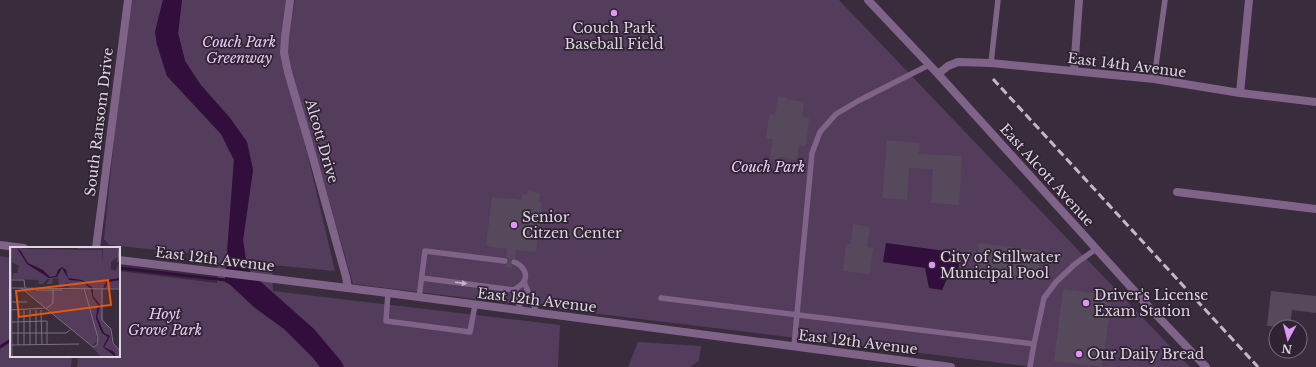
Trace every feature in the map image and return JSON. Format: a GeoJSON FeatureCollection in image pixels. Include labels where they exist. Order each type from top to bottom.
{"type":"FeatureCollection","features":[{"type":"Feature","properties":{"kind":"street","name":"South Ransom Drive"},"geometry":{"type":"LineString","coordinates":[[96,247],[128,0]]}},
{"type":"Feature","properties":{"kind":"street","name":"Alcott Drive"},"geometry":{"type":"LineString","coordinates":[[290,0],[284,53],[348,288]]}},
{"type":"Feature","properties":{"kind":"street","name":"East Alcott Avenue"},"geometry":{"type":"LineString","coordinates":[[868,0],[938,74],[1147,305],[1206,367]]}},
{"type":"Feature","properties":{"kind":"street"},"geometry":{"type":"LineString","coordinates":[[1074,71],[1079,0]]}},
{"type":"Feature","properties":{"kind":"street"},"geometry":{"type":"LineString","coordinates":[[1240,93],[1249,0]]}},
{"type":"Feature","properties":{"kind":"street","name":"East 14th Avenue"},"geometry":{"type":"LineString","coordinates":[[938,74],[948,66],[958,62],[991,63],[1154,79],[1240,93],[1316,102]]}},
{"type":"Feature","properties":{"kind":"street"},"geometry":{"type":"LineString","coordinates":[[1177,192],[1316,209]]}},
{"type":"Feature","properties":{"kind":"street"},"geometry":{"type":"LineString","coordinates":[[0,245],[16,247]]}},
{"type":"Feature","properties":{"kind":"street","name":"East 12th Avenue"},"geometry":{"type":"LineString","coordinates":[[120,260],[388,293],[951,367]]}},
{"type":"Feature","properties":{"kind":"lane"},"geometry":{"type":"LineString","coordinates":[[991,63],[998,0]]}},
{"type":"Feature","properties":{"kind":"lane"},"geometry":{"type":"LineString","coordinates":[[1154,79],[1165,0]]}},
{"type":"Feature","properties":{"kind":"lane"},"geometry":{"type":"LineString","coordinates":[[794,346],[812,154],[820,132],[836,114],[858,100],[929,65]]}},
{"type":"Feature","properties":{"kind":"lane"},"geometry":{"type":"LineString","coordinates":[[1030,367],[1044,298],[1060,277],[1096,248]]}},
{"type":"Feature","properties":{"kind":"lane"},"geometry":{"type":"LineString","coordinates":[[419,298],[425,251],[505,261]]}},
{"type":"Feature","properties":{"kind":"lane"},"geometry":{"type":"LineString","coordinates":[[422,278],[514,290],[524,282],[526,276],[524,269],[520,264],[514,262]]}},
{"type":"Feature","properties":{"kind":"lane"},"geometry":{"type":"LineString","coordinates":[[524,282],[537,313]]}},
{"type":"Feature","properties":{"kind":"lane"},"geometry":{"type":"LineString","coordinates":[[514,290],[521,311]]}},
{"type":"Feature","properties":{"kind":"lane"},"geometry":{"type":"LineString","coordinates":[[388,293],[386,321],[470,332],[475,305]]}},
{"type":"Feature","properties":{"kind":"lane"},"geometry":{"type":"LineString","coordinates":[[661,298],[1034,344]]}},
{"type":"Feature","properties":{"kind":"green space","name":"Couch Park"},"geometry":{"type":"Polygon","coordinates":[[[128,0],[163,0],[155,32],[167,76],[221,134],[234,160],[225,280],[230,285],[251,273],[246,260],[243,240],[253,170],[247,142],[230,118],[200,84],[185,61],[178,33],[182,0],[294,0],[293,12],[295,0],[839,0],[1190,367],[1034,367],[353,284],[289,61],[288,72],[335,271],[272,265],[273,291],[560,325],[558,367],[77,367],[78,357],[120,357],[120,271],[217,283],[217,256],[109,245],[104,239],[128,0]]]}},
{"type":"Feature","properties":{"kind":"green space"},"geometry":{"type":"Polygon","coordinates":[[[0,256],[10,258],[10,357],[72,357],[71,367],[0,367],[0,256]]]}},
{"type":"Feature","properties":{"kind":"green space"},"geometry":{"type":"Polygon","coordinates":[[[638,342],[701,346],[699,361],[690,367],[628,367],[638,342]]]}},
{"type":"Feature","properties":{"kind":"shaded area"},"geometry":{"type":"Polygon","coordinates":[[[163,0],[182,0],[178,33],[185,61],[200,84],[230,118],[247,142],[253,170],[243,240],[246,260],[251,273],[314,329],[341,361],[344,367],[320,367],[284,329],[255,308],[225,280],[234,160],[221,134],[167,76],[157,45],[155,32],[163,0]]]}},
{"type":"Feature","properties":{"kind":"shaded area","name":"City of Stillwater Municipal Pool"},"geometry":{"type":"Polygon","coordinates":[[[886,243],[960,253],[958,273],[950,272],[942,290],[929,288],[925,268],[883,262],[886,243]]]}},
{"type":"Feature","properties":{"kind":"building"},"geometry":{"type":"Polygon","coordinates":[[[778,96],[804,102],[802,117],[809,118],[806,146],[799,145],[797,160],[779,157],[779,160],[770,159],[773,139],[766,139],[769,114],[775,115],[778,96]]]}},
{"type":"Feature","properties":{"kind":"building"},"geometry":{"type":"Polygon","coordinates":[[[887,140],[920,143],[919,154],[962,156],[959,205],[931,203],[933,169],[909,168],[907,200],[882,198],[887,140]]]}},
{"type":"Feature","properties":{"kind":"building","name":"Senior Citzen Center"},"geometry":{"type":"Polygon","coordinates":[[[528,191],[540,193],[539,203],[542,203],[536,252],[516,250],[515,258],[511,259],[510,262],[513,268],[505,267],[505,265],[509,262],[509,259],[506,257],[507,249],[486,246],[492,197],[522,200],[522,194],[527,195],[528,191]]]}},
{"type":"Feature","properties":{"kind":"building"},"geometry":{"type":"Polygon","coordinates":[[[853,224],[870,227],[867,247],[873,248],[870,274],[843,271],[846,244],[851,244],[853,224]]]}},
{"type":"Feature","properties":{"kind":"building"},"geometry":{"type":"Polygon","coordinates":[[[979,243],[1041,251],[1038,280],[975,273],[979,243]]]}},
{"type":"Feature","properties":{"kind":"building"},"geometry":{"type":"Polygon","coordinates":[[[1063,289],[1112,296],[1102,367],[1054,361],[1063,289]]]}},
{"type":"Feature","properties":{"kind":"building"},"geometry":{"type":"Polygon","coordinates":[[[1271,291],[1316,296],[1316,313],[1292,310],[1291,319],[1268,319],[1267,326],[1271,291]]]}},
{"type":"Feature","properties":{"kind":"waterway"},"geometry":{"type":"LineString","coordinates":[[120,268],[225,280],[228,282]]}},
{"type":"Feature","properties":{"kind":"waterway"},"geometry":{"type":"LineString","coordinates":[[0,347],[10,341]]}},
{"type":"Feature","properties":{"kind":"railway"},"geometry":{"type":"LineString","coordinates":[[993,79],[1258,367]]}},
{"type":"Feature","properties":{"kind":"place","name":"Couch Park Baseball Field"},"geometry":{"type":"Point","coordinates":[614,13]}},
{"type":"Feature","properties":{"kind":"place","name":"Senior Citzen Center"},"geometry":{"type":"Point","coordinates":[514,225]}},
{"type":"Feature","properties":{"kind":"place","name":"City of Stillwater Municipal Pool"},"geometry":{"type":"Point","coordinates":[932,265]}},
{"type":"Feature","properties":{"kind":"place","name":"Driver's License Exam Station"},"geometry":{"type":"Point","coordinates":[1086,303]}},
{"type":"Feature","properties":{"kind":"place","name":"Our Daily Bread"},"geometry":{"type":"Point","coordinates":[1079,354]}},
{"type":"Feature","properties":{"kind":"park label","name":"Couch Park Greenway"},"geometry":{"type":"Point","coordinates":[239,50]}},
{"type":"Feature","properties":{"kind":"park label","name":"Hoyt Grove Park"},"geometry":{"type":"Point","coordinates":[165,322]}}]}
